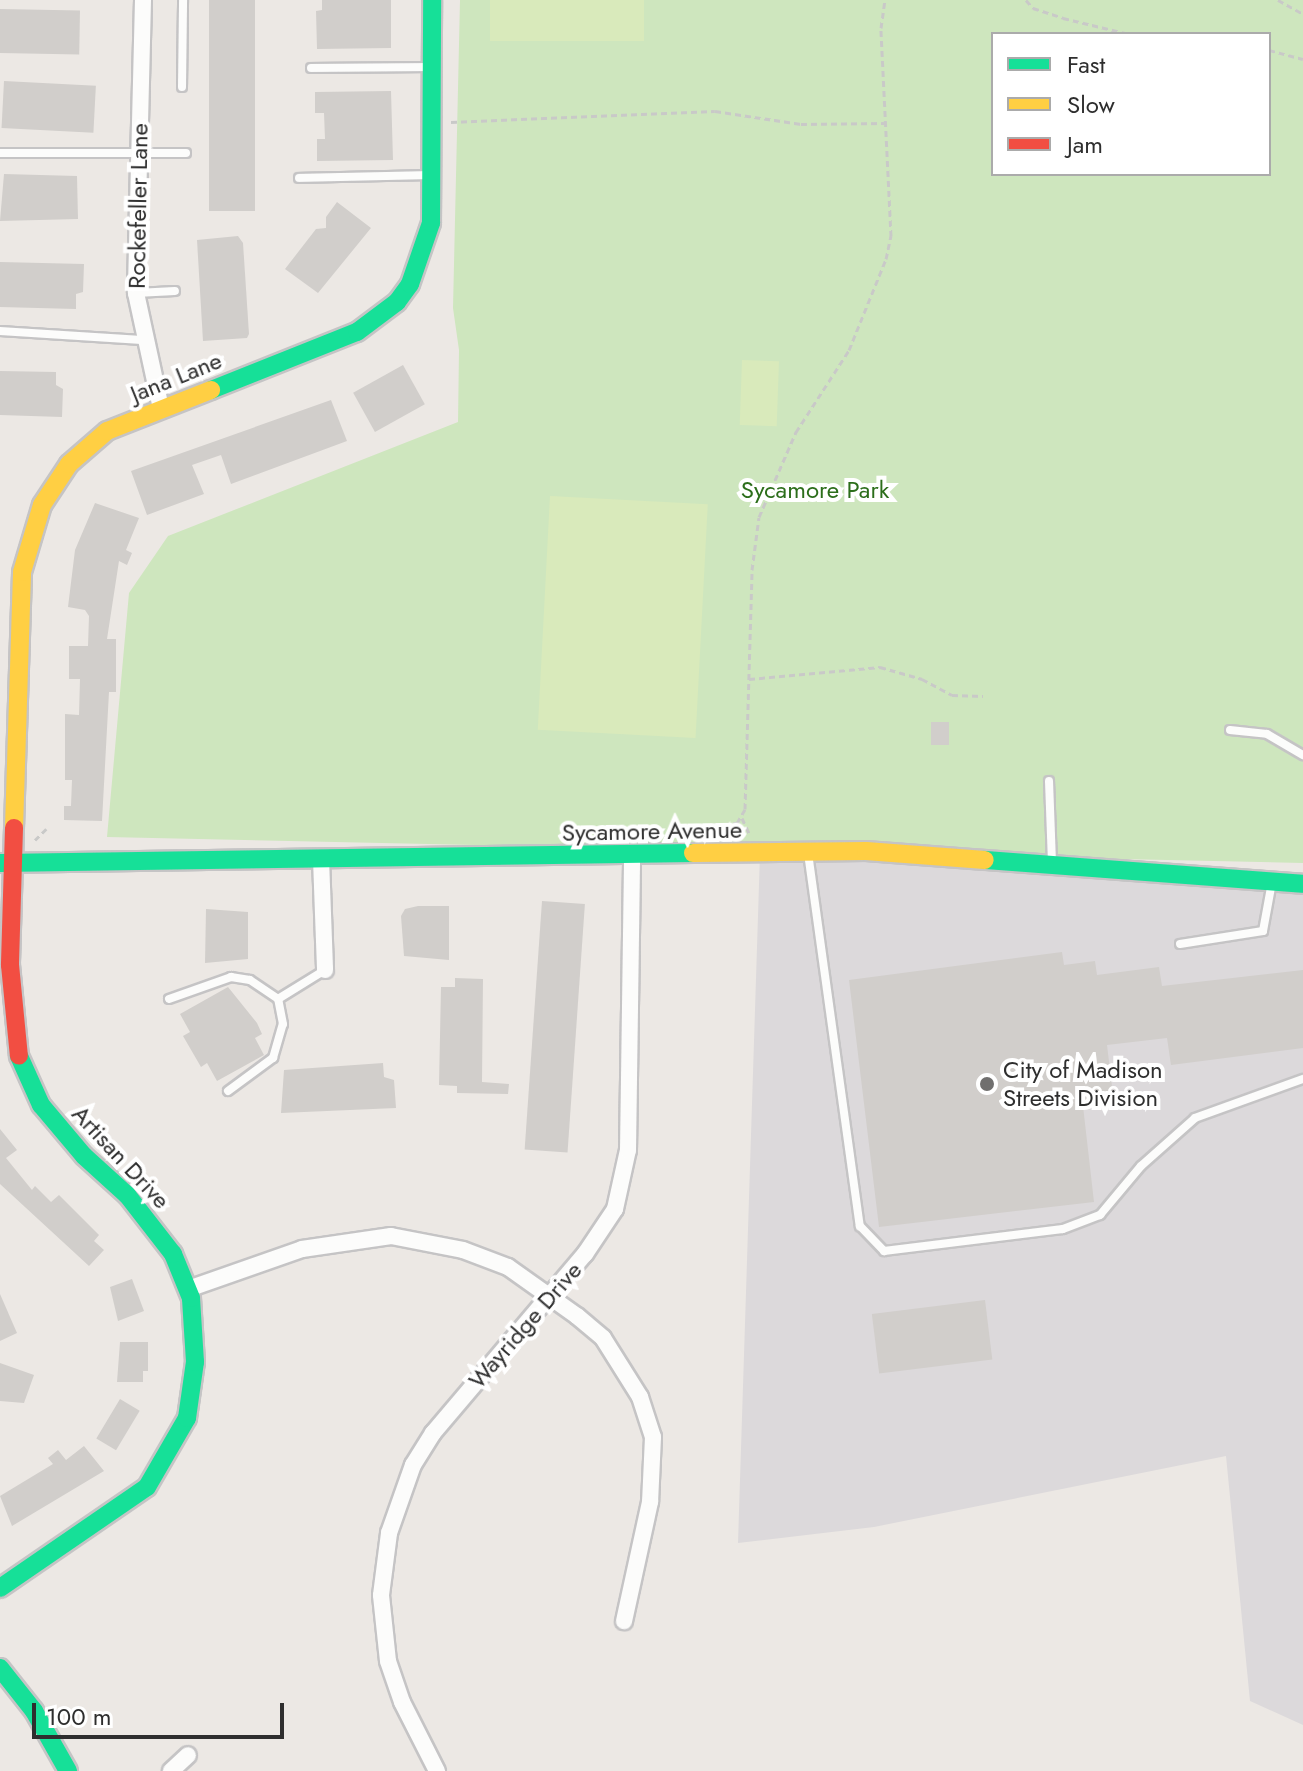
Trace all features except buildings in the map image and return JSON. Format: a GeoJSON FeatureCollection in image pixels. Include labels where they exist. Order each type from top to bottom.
{"type":"FeatureCollection","features":[{"type":"Feature","properties":{"kind":"street","name":"Rockefeller Lane"},"geometry":{"type":"LineString","coordinates":[[143,0],[136,293],[142,340],[161,409]]}},
{"type":"Feature","properties":{"kind":"street","name":"Jana Lane"},"geometry":{"type":"LineString","coordinates":[[8,863],[22,572],[34,523],[48,494],[84,450],[107,431],[378,320],[410,284],[428,241],[433,175],[432,0]]}},
{"type":"Feature","properties":{"kind":"street","name":"Sycamore Avenue"},"geometry":{"type":"LineString","coordinates":[[8,863],[808,852],[1052,863],[1303,884]]}},
{"type":"Feature","properties":{"kind":"street","name":"Wayridge Drive"},"geometry":{"type":"LineString","coordinates":[[437,1771],[402,1702],[388,1661],[381,1595],[389,1533],[422,1449],[603,1230],[626,1169],[632,856]]}},
{"type":"Feature","properties":{"kind":"street"},"geometry":{"type":"LineString","coordinates":[[321,859],[325,970]]}},
{"type":"Feature","properties":{"kind":"street","name":"Artisan Drive"},"geometry":{"type":"LineString","coordinates":[[0,1588],[126,1506],[160,1470],[187,1418],[193,1393],[194,1312],[188,1289],[155,1227],[65,1136],[24,1074],[14,1040],[8,863]]}},
{"type":"Feature","properties":{"kind":"street"},"geometry":{"type":"LineString","coordinates":[[188,1289],[302,1249],[391,1236],[463,1250],[508,1267],[549,1295],[603,1338],[640,1397],[653,1437],[650,1502],[624,1621]]}},
{"type":"Feature","properties":{"kind":"street"},"geometry":{"type":"LineString","coordinates":[[0,1668],[34,1711],[68,1771]]}},
{"type":"Feature","properties":{"kind":"street"},"geometry":{"type":"LineString","coordinates":[[171,1771],[188,1755]]}},
{"type":"Feature","properties":{"kind":"lane"},"geometry":{"type":"LineString","coordinates":[[182,87],[183,0]]}},
{"type":"Feature","properties":{"kind":"lane"},"geometry":{"type":"LineString","coordinates":[[311,68],[432,67]]}},
{"type":"Feature","properties":{"kind":"lane"},"geometry":{"type":"LineString","coordinates":[[0,153],[186,153]]}},
{"type":"Feature","properties":{"kind":"lane"},"geometry":{"type":"LineString","coordinates":[[299,178],[433,175]]}},
{"type":"Feature","properties":{"kind":"lane"},"geometry":{"type":"LineString","coordinates":[[136,293],[175,291]]}},
{"type":"Feature","properties":{"kind":"lane"},"geometry":{"type":"LineString","coordinates":[[0,331],[142,340]]}},
{"type":"Feature","properties":{"kind":"lane"},"geometry":{"type":"LineString","coordinates":[[1230,730],[1267,734],[1303,755]]}},
{"type":"Feature","properties":{"kind":"lane"},"geometry":{"type":"LineString","coordinates":[[1049,781],[1052,863]]}},
{"type":"Feature","properties":{"kind":"lane"},"geometry":{"type":"LineString","coordinates":[[808,852],[860,1226],[884,1251],[1063,1229],[1100,1215],[1141,1166],[1195,1118],[1303,1079]]}},
{"type":"Feature","properties":{"kind":"lane"},"geometry":{"type":"LineString","coordinates":[[1180,944],[1263,931],[1272,882]]}},
{"type":"Feature","properties":{"kind":"lane"},"geometry":{"type":"LineString","coordinates":[[278,999],[325,970]]}},
{"type":"Feature","properties":{"kind":"lane"},"geometry":{"type":"LineString","coordinates":[[169,999],[231,977],[250,980],[278,999],[283,1024],[273,1058],[228,1091]]}},
{"type":"Feature","properties":{"kind":"path"},"geometry":{"type":"LineString","coordinates":[[713,825],[737,823],[745,809],[752,570],[759,517],[796,432],[849,350],[886,259],[891,236],[881,28],[885,0]]}},
{"type":"Feature","properties":{"kind":"path"},"geometry":{"type":"LineString","coordinates":[[1026,0],[1048,13],[1121,32]]}},
{"type":"Feature","properties":{"kind":"path"},"geometry":{"type":"LineString","coordinates":[[1278,0],[1303,14]]}},
{"type":"Feature","properties":{"kind":"path"},"geometry":{"type":"LineString","coordinates":[[1271,51],[1303,59]]}},
{"type":"Feature","properties":{"kind":"path"},"geometry":{"type":"LineString","coordinates":[[433,123],[715,111],[801,124],[886,123]]}},
{"type":"Feature","properties":{"kind":"path"},"geometry":{"type":"LineString","coordinates":[[749,679],[880,667],[922,679],[952,695],[983,696]]}},
{"type":"Feature","properties":{"kind":"path"},"geometry":{"type":"LineString","coordinates":[[35,840],[46,829]]}},
{"type":"Feature","properties":{"kind":"shaded area"},"geometry":{"type":"Polygon","coordinates":[[[760,853],[1303,884],[1303,1725],[1250,1701],[1226,1456],[874,1527],[738,1543],[760,853]]]}},
{"type":"Feature","properties":{"kind":"green space","name":"Sycamore Park"},"geometry":{"type":"Polygon","coordinates":[[[460,0],[1303,0],[1303,863],[107,837],[129,593],[168,536],[458,422],[459,350],[453,308],[460,0]]]}},
{"type":"Feature","properties":{"kind":"green space"},"geometry":{"type":"Polygon","coordinates":[[[490,0],[644,0],[644,41],[490,41],[490,0]]]}},
{"type":"Feature","properties":{"kind":"green space"},"geometry":{"type":"Polygon","coordinates":[[[742,360],[779,361],[777,426],[740,425],[742,360]]]}},
{"type":"Feature","properties":{"kind":"green space"},"geometry":{"type":"Polygon","coordinates":[[[550,496],[708,504],[696,738],[538,730],[550,496]]]}},
{"type":"Feature","properties":{"kind":"traffic: fast"},"geometry":{"type":"LineString","coordinates":[[211,390],[357,332],[397,302],[410,284],[431,223],[432,0]]}},
{"type":"Feature","properties":{"kind":"traffic: fast"},"geometry":{"type":"LineString","coordinates":[[0,863],[693,853]]}},
{"type":"Feature","properties":{"kind":"traffic: fast"},"geometry":{"type":"LineString","coordinates":[[985,860],[1303,884]]}},
{"type":"Feature","properties":{"kind":"traffic: fast"},"geometry":{"type":"LineString","coordinates":[[0,1588],[147,1487],[187,1418],[195,1362],[191,1298],[173,1254],[127,1195],[84,1156],[41,1105],[19,1056]]}},
{"type":"Feature","properties":{"kind":"traffic: fast"},"geometry":{"type":"LineString","coordinates":[[0,1668],[34,1711],[68,1771]]}},
{"type":"Feature","properties":{"kind":"traffic: slow"},"geometry":{"type":"LineString","coordinates":[[14,828],[22,572],[42,505],[69,464],[107,431],[211,390]]}},
{"type":"Feature","properties":{"kind":"traffic: slow"},"geometry":{"type":"LineString","coordinates":[[693,853],[866,851],[985,860]]}},
{"type":"Feature","properties":{"kind":"traffic: jam"},"geometry":{"type":"LineString","coordinates":[[14,828],[10,965],[19,1056]]}},
{"type":"Feature","properties":{"kind":"place","name":"City of Madison Streets Division"},"geometry":{"type":"Point","coordinates":[987,1084]}}]}
